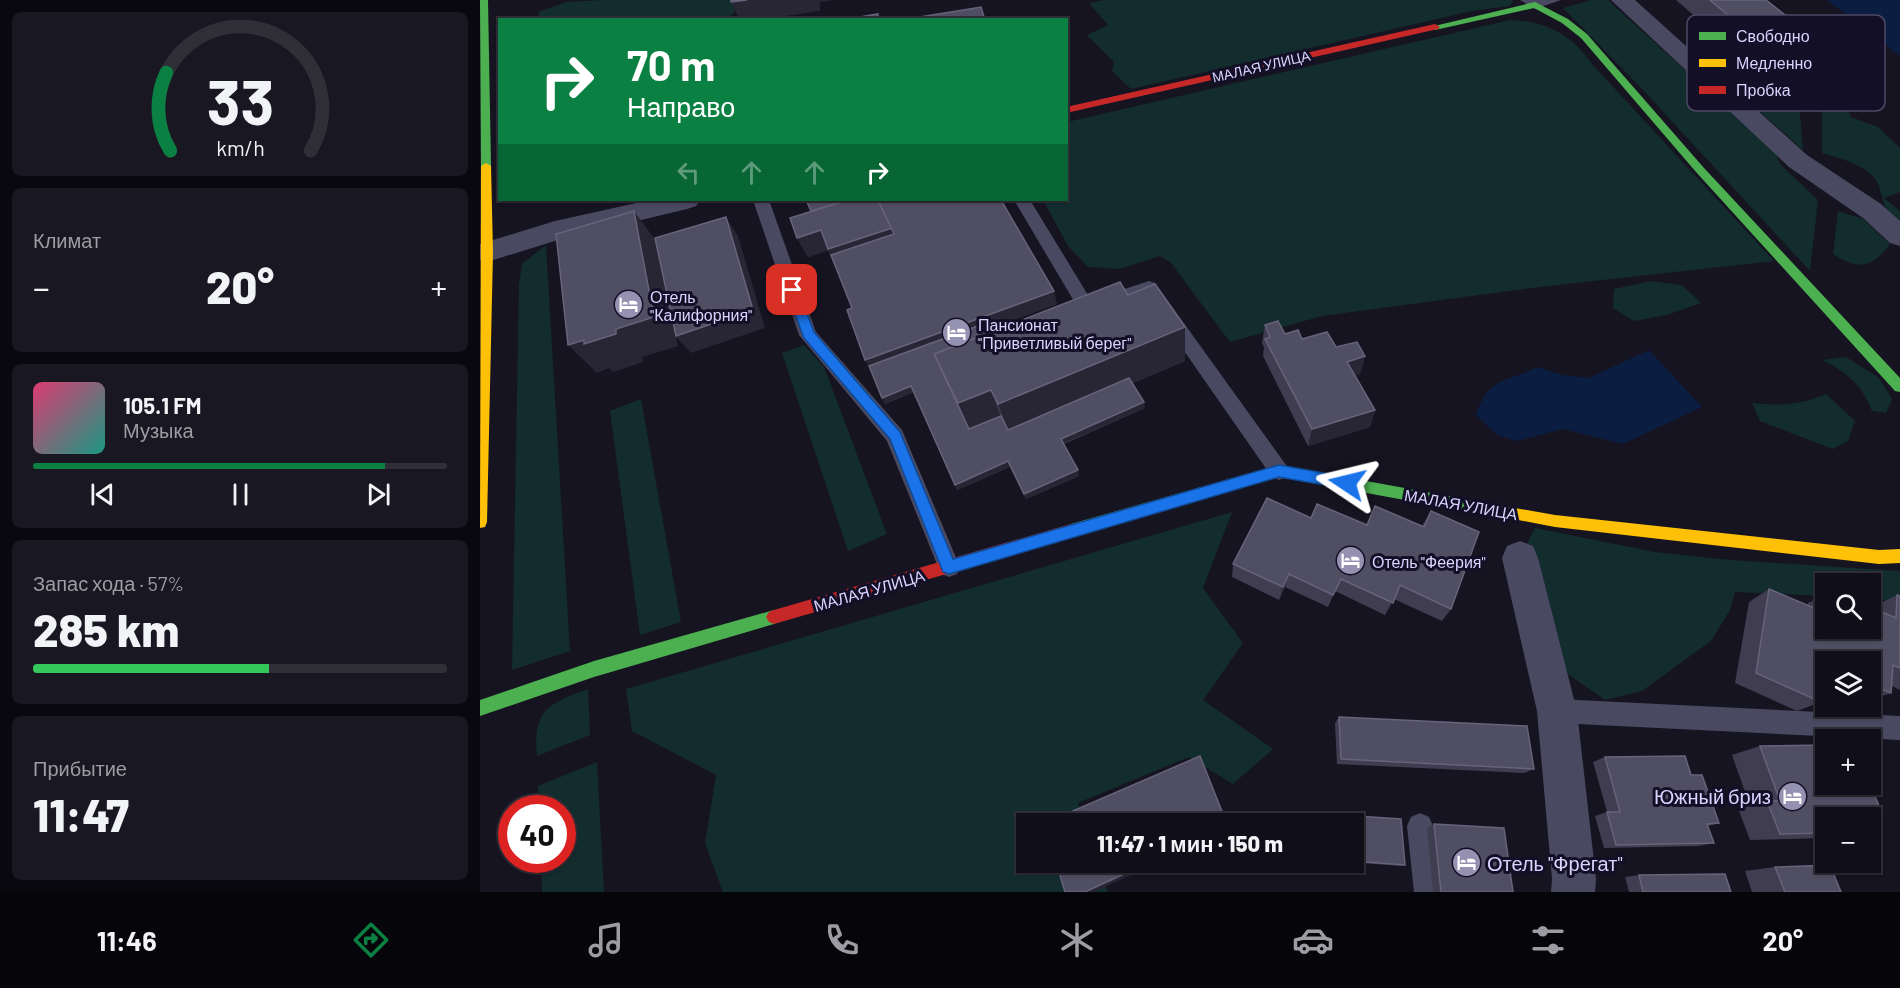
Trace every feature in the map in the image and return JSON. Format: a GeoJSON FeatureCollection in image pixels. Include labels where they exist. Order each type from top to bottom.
{"type":"FeatureCollection","features":[{"type":"Feature","properties":{"kind":"street"},"geometry":{"type":"LineString","coordinates":[[480,522],[487,252],[484,0]]}},
{"type":"Feature","properties":{"kind":"street"},"geometry":{"type":"LineString","coordinates":[[1622,0],[1687,59]]}},
{"type":"Feature","properties":{"kind":"street"},"geometry":{"type":"LineString","coordinates":[[1530,2],[1565,21],[1584,36],[1705,176],[1900,387]]}},
{"type":"Feature","properties":{"kind":"street","name":"МАЛАЯ УЛИЦА"},"geometry":{"type":"LineString","coordinates":[[1068,110],[1530,2]]}},
{"type":"Feature","properties":{"kind":"street"},"geometry":{"type":"LineString","coordinates":[[1744,111],[1798,160],[1872,211],[1900,236]]}},
{"type":"Feature","properties":{"kind":"street"},"geometry":{"type":"LineString","coordinates":[[487,252],[555,231],[683,201]]}},
{"type":"Feature","properties":{"kind":"street","name":"МАЛАЯ УЛИЦА"},"geometry":{"type":"LineString","coordinates":[[480,708],[594,669],[1279,471],[1555,521],[1879,557],[1900,556]]}},
{"type":"Feature","properties":{"kind":"street"},"geometry":{"type":"LineString","coordinates":[[1520,558],[1557,711],[1574,879],[1573,892]]}},
{"type":"Feature","properties":{"kind":"lane"},"geometry":{"type":"LineString","coordinates":[[1530,2],[1555,0]]}},
{"type":"Feature","properties":{"kind":"lane"},"geometry":{"type":"LineString","coordinates":[[761,201],[808,335],[896,436],[949,567]]}},
{"type":"Feature","properties":{"kind":"lane"},"geometry":{"type":"LineString","coordinates":[[1023,201],[1087,308],[1149,287],[1279,471]]}},
{"type":"Feature","properties":{"kind":"lane"},"geometry":{"type":"LineString","coordinates":[[1557,711],[1900,728]]}},
{"type":"Feature","properties":{"kind":"lane"},"geometry":{"type":"LineString","coordinates":[[1420,826],[1427,892]]}},
{"type":"Feature","properties":{"kind":"green space"},"geometry":{"type":"Polygon","coordinates":[[[735,0],[735,12],[729,18],[540,18],[538,12],[566,2],[735,0]]]}},
{"type":"Feature","properties":{"kind":"green space"},"geometry":{"type":"Polygon","coordinates":[[[1104,0],[1513,0],[1510,6],[1472,11],[1131,89],[1112,71],[1114,62],[1087,35],[1108,25],[1089,3],[1104,0]]]}},
{"type":"Feature","properties":{"kind":"green space"},"geometry":{"type":"Polygon","coordinates":[[[1591,0],[1608,0],[1687,72],[1687,111],[1730,111],[1775,152],[1780,164],[1818,200],[1810,271],[1644,91],[1563,8],[1591,0]]]}},
{"type":"Feature","properties":{"kind":"green space"},"geometry":{"type":"Polygon","coordinates":[[[1510,20],[1535,23],[1557,32],[1576,45],[1774,261],[1539,287],[1322,316],[1230,342],[1171,263],[1160,256],[1119,269],[1088,267],[1068,246],[1044,201],[1068,201],[1068,122],[1510,20]]]}},
{"type":"Feature","properties":{"kind":"green space"},"geometry":{"type":"Polygon","coordinates":[[[1759,111],[1800,111],[1803,150],[1759,111]]]}},
{"type":"Feature","properties":{"kind":"green space"},"geometry":{"type":"Polygon","coordinates":[[[1822,111],[1848,111],[1851,117],[1878,127],[1900,148],[1900,192],[1884,198],[1900,211],[1900,221],[1887,209],[1879,186],[1870,173],[1854,164],[1822,153],[1822,111]]]}},
{"type":"Feature","properties":{"kind":"green space"},"geometry":{"type":"Polygon","coordinates":[[[1838,211],[1863,219],[1890,244],[1877,258],[1864,264],[1850,263],[1833,254],[1838,211]]]}},
{"type":"Feature","properties":{"kind":"green space"},"geometry":{"type":"Polygon","coordinates":[[[546,245],[570,651],[512,670],[519,285],[522,264],[546,245]]]}},
{"type":"Feature","properties":{"kind":"green space"},"geometry":{"type":"Polygon","coordinates":[[[1651,281],[1682,285],[1701,303],[1667,315],[1634,321],[1613,308],[1614,289],[1651,281]]]}},
{"type":"Feature","properties":{"kind":"green space"},"geometry":{"type":"Polygon","coordinates":[[[804,345],[824,367],[887,534],[848,551],[782,353],[804,345]]]}},
{"type":"Feature","properties":{"kind":"green space"},"geometry":{"type":"Polygon","coordinates":[[[1846,357],[1879,378],[1892,399],[1886,413],[1872,411],[1853,380],[1822,360],[1846,357]]]}},
{"type":"Feature","properties":{"kind":"green space"},"geometry":{"type":"Polygon","coordinates":[[[1826,394],[1855,421],[1848,441],[1833,449],[1760,421],[1752,403],[1790,404],[1826,394]]]}},
{"type":"Feature","properties":{"kind":"green space"},"geometry":{"type":"Polygon","coordinates":[[[641,399],[681,622],[640,635],[610,411],[641,399]]]}},
{"type":"Feature","properties":{"kind":"green space"},"geometry":{"type":"Polygon","coordinates":[[[1232,512],[1203,588],[1243,643],[1203,700],[1273,749],[1233,784],[1189,757],[1078,803],[1082,813],[1016,813],[1016,873],[1101,873],[1108,892],[723,892],[705,843],[716,775],[632,731],[626,689],[1232,512]]]}},
{"type":"Feature","properties":{"kind":"green space"},"geometry":{"type":"Polygon","coordinates":[[[1535,528],[1655,552],[1730,560],[1900,571],[1900,601],[1881,600],[1881,573],[1815,573],[1815,596],[1735,592],[1730,610],[1711,641],[1642,691],[1605,700],[1565,672],[1531,568],[1527,543],[1535,528]]]}},
{"type":"Feature","properties":{"kind":"green space"},"geometry":{"type":"Polygon","coordinates":[[[588,689],[590,735],[537,756],[537,728],[546,710],[563,699],[588,689]]]}},
{"type":"Feature","properties":{"kind":"green space"},"geometry":{"type":"Polygon","coordinates":[[[597,762],[604,892],[542,892],[541,873],[576,873],[576,795],[538,795],[538,786],[597,762]]]}},
{"type":"Feature","properties":{"kind":"water"},"geometry":{"type":"Polygon","coordinates":[[[1827,0],[1900,0],[1900,56],[1885,44],[1885,15],[1847,15],[1827,0]]]}},
{"type":"Feature","properties":{"kind":"water"},"geometry":{"type":"Polygon","coordinates":[[[1649,350],[1702,407],[1623,444],[1563,429],[1517,441],[1497,435],[1476,415],[1487,393],[1499,382],[1537,367],[1562,375],[1589,378],[1649,350]]]}},
{"type":"Feature","properties":{"kind":"building"},"geometry":{"type":"Polygon","coordinates":[[[1710,0],[1766,0],[1785,15],[1728,15],[1710,0]]]}},
{"type":"Feature","properties":{"kind":"building"},"geometry":{"type":"Polygon","coordinates":[[[981,7],[984,18],[913,18],[981,7]]]}},
{"type":"Feature","properties":{"kind":"building"},"geometry":{"type":"Polygon","coordinates":[[[878,14],[878,18],[854,18],[878,14]]]}},
{"type":"Feature","properties":{"kind":"building"},"geometry":{"type":"Polygon","coordinates":[[[806,201],[845,201],[811,211],[806,201]]]}},
{"type":"Feature","properties":{"kind":"building"},"geometry":{"type":"Polygon","coordinates":[[[845,201],[878,201],[892,228],[828,249],[821,230],[797,238],[790,218],[845,201]]]}},
{"type":"Feature","properties":{"kind":"building"},"geometry":{"type":"Polygon","coordinates":[[[878,201],[1002,201],[1054,291],[865,360],[847,310],[852,308],[831,255],[894,234],[878,201]]]}},
{"type":"Feature","properties":{"kind":"building"},"geometry":{"type":"Polygon","coordinates":[[[634,211],[654,317],[616,329],[616,334],[584,344],[584,340],[568,345],[556,234],[634,211]]]}},
{"type":"Feature","properties":{"kind":"building"},"geometry":{"type":"Polygon","coordinates":[[[726,217],[753,310],[676,336],[655,238],[726,217]]]}},
{"type":"Feature","properties":{"kind":"building"},"geometry":{"type":"Polygon","coordinates":[[[1120,282],[1128,295],[1155,284],[1185,327],[998,404],[991,390],[958,403],[934,354],[1120,282]]]}},
{"type":"Feature","properties":{"kind":"building"},"geometry":{"type":"Polygon","coordinates":[[[994,320],[999,329],[934,354],[969,429],[1001,416],[1008,430],[1129,378],[1144,402],[1061,439],[1078,470],[1024,494],[1008,461],[955,485],[911,386],[882,398],[869,366],[994,320]]]}},
{"type":"Feature","properties":{"kind":"building"},"geometry":{"type":"Polygon","coordinates":[[[1278,321],[1285,334],[1298,330],[1302,339],[1327,332],[1336,347],[1357,342],[1365,356],[1347,362],[1375,410],[1312,429],[1265,339],[1270,337],[1265,325],[1278,321]]]}},
{"type":"Feature","properties":{"kind":"building","name":"Отель \"Феерия\""},"geometry":{"type":"Polygon","coordinates":[[[1267,498],[1311,518],[1317,504],[1367,525],[1375,506],[1424,527],[1431,511],[1479,532],[1451,609],[1400,585],[1393,603],[1341,579],[1333,595],[1289,574],[1283,587],[1233,564],[1267,498]]]}},
{"type":"Feature","properties":{"kind":"building"},"geometry":{"type":"Polygon","coordinates":[[[1769,589],[1815,608],[1815,639],[1881,639],[1881,612],[1896,618],[1897,595],[1900,596],[1900,668],[1893,665],[1891,693],[1881,689],[1881,651],[1815,651],[1815,699],[1756,673],[1769,589]]]}},
{"type":"Feature","properties":{"kind":"building"},"geometry":{"type":"Polygon","coordinates":[[[1339,717],[1527,726],[1534,769],[1341,759],[1339,717]]]}},
{"type":"Feature","properties":{"kind":"building"},"geometry":{"type":"Polygon","coordinates":[[[1815,745],[1815,795],[1875,795],[1880,807],[1815,807],[1815,833],[1780,834],[1767,801],[1780,801],[1760,746],[1815,745]]]}},
{"type":"Feature","properties":{"kind":"building"},"geometry":{"type":"Polygon","coordinates":[[[1200,756],[1223,813],[1068,813],[1200,756]]]}},
{"type":"Feature","properties":{"kind":"building"},"geometry":{"type":"Polygon","coordinates":[[[1685,756],[1691,775],[1702,775],[1719,823],[1707,824],[1714,843],[1616,845],[1607,812],[1620,812],[1605,757],[1685,756]]]}},
{"type":"Feature","properties":{"kind":"building"},"geometry":{"type":"Polygon","coordinates":[[[1364,817],[1401,819],[1405,865],[1364,862],[1364,817]]]}},
{"type":"Feature","properties":{"kind":"building"},"geometry":{"type":"Polygon","coordinates":[[[1434,824],[1504,828],[1513,892],[1441,892],[1434,824]]]}},
{"type":"Feature","properties":{"kind":"building"},"geometry":{"type":"Polygon","coordinates":[[[1815,866],[1815,873],[1833,873],[1841,892],[1785,892],[1775,867],[1815,866]]]}},
{"type":"Feature","properties":{"kind":"building"},"geometry":{"type":"Polygon","coordinates":[[[1059,873],[1126,873],[1085,892],[1065,892],[1059,873]]]}},
{"type":"Feature","properties":{"kind":"building"},"geometry":{"type":"Polygon","coordinates":[[[1725,874],[1731,892],[1643,892],[1639,875],[1725,874]]]}},
{"type":"Feature","properties":{"kind":"traffic: fast"},"geometry":{"type":"LineString","coordinates":[[484,0],[486,166]]}},
{"type":"Feature","properties":{"kind":"traffic: fast"},"geometry":{"type":"LineString","coordinates":[[1435,27],[1535,5],[1565,21],[1584,36],[1700,170],[1900,387]]}},
{"type":"Feature","properties":{"kind":"traffic: fast"},"geometry":{"type":"LineString","coordinates":[[1071,531],[1279,471],[1492,510]]}},
{"type":"Feature","properties":{"kind":"traffic: fast"},"geometry":{"type":"LineString","coordinates":[[480,708],[594,669],[774,617]]}},
{"type":"Feature","properties":{"kind":"traffic: slow"},"geometry":{"type":"LineString","coordinates":[[480,522],[487,252],[486,166]]}},
{"type":"Feature","properties":{"kind":"traffic: slow"},"geometry":{"type":"LineString","coordinates":[[1492,510],[1555,521],[1879,557],[1900,556]]}},
{"type":"Feature","properties":{"kind":"traffic: jam"},"geometry":{"type":"LineString","coordinates":[[1068,110],[1435,27]]}},
{"type":"Feature","properties":{"kind":"traffic: jam"},"geometry":{"type":"LineString","coordinates":[[774,617],[1071,531]]}},
{"type":"Feature","properties":{"kind":"place","name":"Отель \"Калифорния\""},"geometry":{"type":"Point","coordinates":[629,305]}},
{"type":"Feature","properties":{"kind":"place","name":"Пансионат \"Приветливый берег\""},"geometry":{"type":"Point","coordinates":[957,333]}},
{"type":"Feature","properties":{"kind":"place","name":"Отель \"Феерия\""},"geometry":{"type":"Point","coordinates":[1351,561]}},
{"type":"Feature","properties":{"kind":"place","name":"Южный бриз"},"geometry":{"type":"Point","coordinates":[1792,796]}},
{"type":"Feature","properties":{"kind":"place","name":"Отель \"Фрегат\""},"geometry":{"type":"Point","coordinates":[1466,863]}},
{"type":"Feature","properties":{"kind":"route"},"geometry":{"type":"LineString","coordinates":[[792,290],[808,335],[896,436],[949,567],[1279,471],[1347,483]]}}]}
